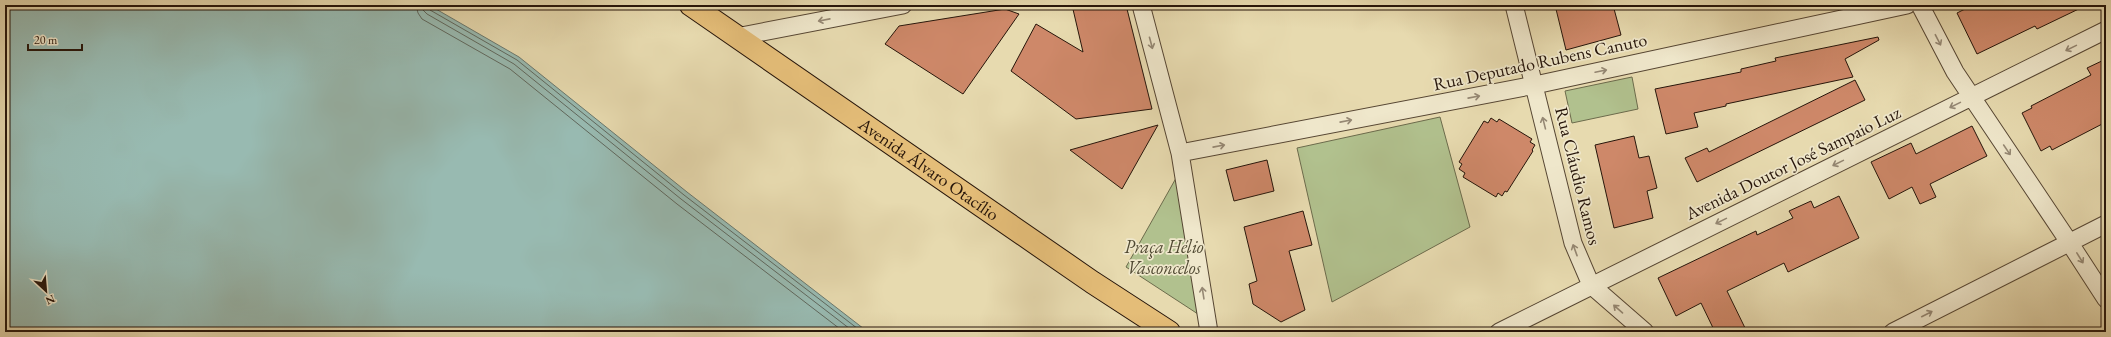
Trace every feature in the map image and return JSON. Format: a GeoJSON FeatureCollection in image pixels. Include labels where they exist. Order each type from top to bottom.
{"type":"FeatureCollection","features":[{"type":"Feature","properties":{"kind":"main road","name":"Avenida Álvaro Otacílio"},"geometry":{"type":"LineString","coordinates":[[691,5],[708,12],[736,37],[1092,282],[1169,332]]}},
{"type":"Feature","properties":{"kind":"street"},"geometry":{"type":"LineString","coordinates":[[736,37],[903,5]]}},
{"type":"Feature","properties":{"kind":"street"},"geometry":{"type":"LineString","coordinates":[[1142,5],[1180,153],[1209,332]]}},
{"type":"Feature","properties":{"kind":"street","name":"Rua Cláudio Ramos"},"geometry":{"type":"LineString","coordinates":[[1514,5],[1573,242],[1591,285],[1645,332]]}},
{"type":"Feature","properties":{"kind":"street","name":"Rua Deputado Rubens Canuto"},"geometry":{"type":"LineString","coordinates":[[1180,153],[1535,85],[1907,5]]}},
{"type":"Feature","properties":{"kind":"street"},"geometry":{"type":"LineString","coordinates":[[1920,5],[1955,72],[2106,300]]}},
{"type":"Feature","properties":{"kind":"street","name":"Avenida Doutor José Sampaio Luz"},"geometry":{"type":"LineString","coordinates":[[1499,332],[2106,30]]}},
{"type":"Feature","properties":{"kind":"street"},"geometry":{"type":"LineString","coordinates":[[1893,332],[2106,224]]}},
{"type":"Feature","properties":{"kind":"green space"},"geometry":{"type":"Polygon","coordinates":[[[1632,77],[1638,109],[1572,123],[1565,91],[1632,77]]]}},
{"type":"Feature","properties":{"kind":"green space"},"geometry":{"type":"Polygon","coordinates":[[[1440,117],[1470,227],[1332,302],[1297,148],[1440,117]]]}},
{"type":"Feature","properties":{"kind":"green space","name":"Praça Hélio Vasconcelos"},"geometry":{"type":"Polygon","coordinates":[[[1180,171],[1201,316],[1126,267],[1180,171]]]}},
{"type":"Feature","properties":{"kind":"water"},"geometry":{"type":"Polygon","coordinates":[[[5,5],[429,5],[519,57],[687,192],[868,332],[5,332],[5,5]]]}},
{"type":"Feature","properties":{"kind":"building"},"geometry":{"type":"Polygon","coordinates":[[[1072,5],[1126,5],[1152,109],[1076,119],[1011,71],[1036,24],[1083,52],[1072,5]]]}},
{"type":"Feature","properties":{"kind":"building"},"geometry":{"type":"Polygon","coordinates":[[[1555,5],[1613,5],[1621,35],[1566,50],[1555,5]]]}},
{"type":"Feature","properties":{"kind":"building"},"geometry":{"type":"Polygon","coordinates":[[[1973,5],[2087,5],[2037,29],[2035,26],[1977,54],[1957,13],[1973,5]]]}},
{"type":"Feature","properties":{"kind":"building"},"geometry":{"type":"Polygon","coordinates":[[[1005,9],[1019,14],[963,94],[885,44],[899,26],[1005,9]]]}},
{"type":"Feature","properties":{"kind":"building"},"geometry":{"type":"Polygon","coordinates":[[[1878,37],[1879,40],[1845,59],[1853,77],[1726,104],[1726,106],[1694,113],[1698,127],[1666,134],[1655,89],[1741,72],[1741,69],[1776,61],[1775,58],[1878,37]]]}},
{"type":"Feature","properties":{"kind":"building"},"geometry":{"type":"Polygon","coordinates":[[[2106,59],[2106,122],[2052,150],[2050,146],[2041,151],[2022,113],[2032,108],[2031,106],[2091,75],[2087,68],[2106,59]]]}},
{"type":"Feature","properties":{"kind":"building"},"geometry":{"type":"Polygon","coordinates":[[[1855,80],[1865,100],[1697,182],[1685,158],[1707,148],[1709,152],[1855,80]]]}},
{"type":"Feature","properties":{"kind":"building"},"geometry":{"type":"Polygon","coordinates":[[[1491,118],[1497,122],[1499,119],[1532,139],[1530,142],[1535,145],[1532,150],[1533,151],[1507,192],[1505,191],[1502,196],[1498,193],[1496,197],[1463,177],[1465,173],[1459,169],[1462,164],[1459,162],[1484,121],[1488,123],[1491,118]]]}},
{"type":"Feature","properties":{"kind":"building"},"geometry":{"type":"Polygon","coordinates":[[[1158,125],[1122,189],[1070,150],[1158,125]]]}},
{"type":"Feature","properties":{"kind":"building"},"geometry":{"type":"Polygon","coordinates":[[[1972,126],[1987,156],[1930,184],[1936,197],[1920,204],[1912,187],[1889,199],[1871,162],[1911,143],[1916,154],[1972,126]]]}},
{"type":"Feature","properties":{"kind":"building"},"geometry":{"type":"Polygon","coordinates":[[[1634,136],[1639,158],[1649,156],[1657,188],[1647,191],[1653,218],[1614,228],[1595,145],[1634,136]]]}},
{"type":"Feature","properties":{"kind":"building"},"geometry":{"type":"Polygon","coordinates":[[[1267,160],[1274,191],[1234,201],[1226,170],[1267,160]]]}},
{"type":"Feature","properties":{"kind":"building"},"geometry":{"type":"Polygon","coordinates":[[[1839,196],[1859,238],[1788,272],[1784,263],[1727,291],[1747,332],[1715,332],[1701,303],[1676,316],[1658,278],[1756,231],[1757,235],[1793,218],[1789,211],[1811,201],[1814,208],[1839,196]]]}},
{"type":"Feature","properties":{"kind":"building"},"geometry":{"type":"Polygon","coordinates":[[[1303,211],[1312,245],[1289,251],[1305,310],[1281,322],[1253,304],[1249,284],[1257,281],[1244,227],[1303,211]]]}}]}
